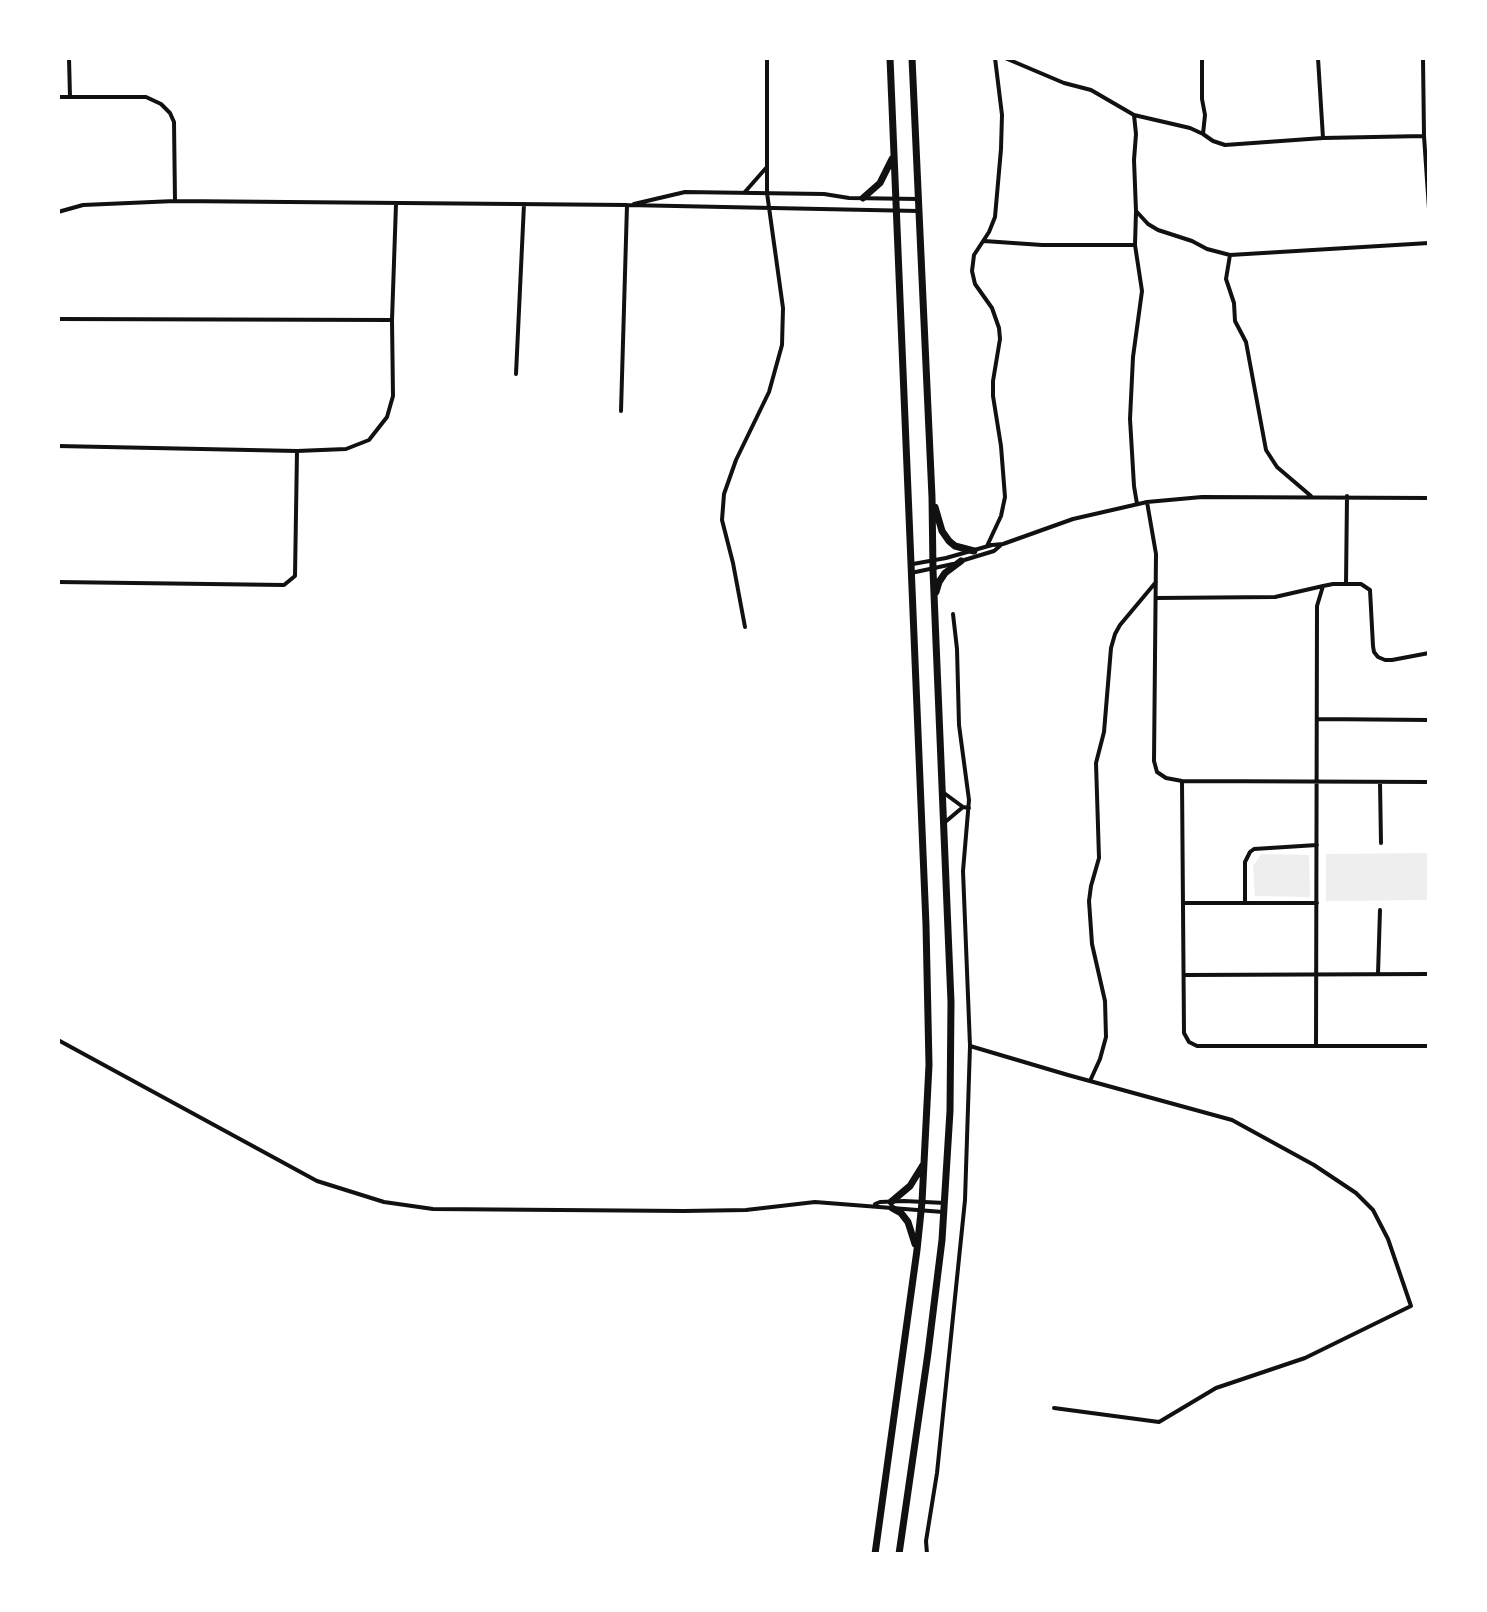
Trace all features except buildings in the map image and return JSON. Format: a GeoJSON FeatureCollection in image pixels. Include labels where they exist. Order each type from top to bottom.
{"type":"FeatureCollection","features":[{"type":"Feature","properties":{"kind":"main road"},"geometry":{"type":"LineString","coordinates":[[875,1554],[917,1250],[929,1065],[926,925],[890,58]]}},
{"type":"Feature","properties":{"kind":"main road"},"geometry":{"type":"LineString","coordinates":[[899,1554],[928,1353],[944,1208],[950,1111],[951,1002],[912,58]]}},
{"type":"Feature","properties":{"kind":"main road"},"geometry":{"type":"LineString","coordinates":[[863,198],[880,183],[893,155]]}},
{"type":"Feature","properties":{"kind":"main road"},"geometry":{"type":"LineString","coordinates":[[932,497],[942,531],[949,541],[955,546],[974,551]]}},
{"type":"Feature","properties":{"kind":"main road"},"geometry":{"type":"LineString","coordinates":[[934,598],[941,578],[961,561]]}},
{"type":"Feature","properties":{"kind":"main road"},"geometry":{"type":"LineString","coordinates":[[917,1250],[908,1222],[892,1205],[910,1186],[924,1163]]}},
{"type":"Feature","properties":{"kind":"street"},"geometry":{"type":"LineString","coordinates":[[69,58],[70,97]]}},
{"type":"Feature","properties":{"kind":"street"},"geometry":{"type":"LineString","coordinates":[[745,627],[722,520],[724,494],[736,460],[769,392],[782,345],[783,308],[767,193],[767,58]]}},
{"type":"Feature","properties":{"kind":"street"},"geometry":{"type":"LineString","coordinates":[[987,546],[1001,516],[1005,497],[993,396],[1000,339],[992,308],[975,284],[972,271],[974,255],[995,217],[1002,115],[995,58]]}},
{"type":"Feature","properties":{"kind":"street"},"geometry":{"type":"LineString","coordinates":[[1005,58],[1064,83],[1091,90],[1134,115],[1190,128],[1225,145],[1323,138],[1424,136]]}},
{"type":"Feature","properties":{"kind":"street"},"geometry":{"type":"LineString","coordinates":[[1202,58],[1203,134]]}},
{"type":"Feature","properties":{"kind":"street"},"geometry":{"type":"LineString","coordinates":[[1318,58],[1323,138]]}},
{"type":"Feature","properties":{"kind":"street"},"geometry":{"type":"LineString","coordinates":[[1423,58],[1429,209]]}},
{"type":"Feature","properties":{"kind":"street"},"geometry":{"type":"LineString","coordinates":[[58,97],[146,97],[161,104],[174,122],[175,201]]}},
{"type":"Feature","properties":{"kind":"street"},"geometry":{"type":"LineString","coordinates":[[1134,115],[1135,245],[1142,291],[1132,365],[1130,419],[1137,504]]}},
{"type":"Feature","properties":{"kind":"street"},"geometry":{"type":"LineString","coordinates":[[744,193],[767,167]]}},
{"type":"Feature","properties":{"kind":"street"},"geometry":{"type":"LineString","coordinates":[[627,205],[685,192],[918,199]]}},
{"type":"Feature","properties":{"kind":"street"},"geometry":{"type":"LineString","coordinates":[[849,198],[849,210]]}},
{"type":"Feature","properties":{"kind":"street"},"geometry":{"type":"LineString","coordinates":[[58,212],[83,205],[175,201],[627,205],[919,212]]}},
{"type":"Feature","properties":{"kind":"street"},"geometry":{"type":"LineString","coordinates":[[58,446],[297,451],[346,449],[369,440],[387,417],[393,396],[396,203]]}},
{"type":"Feature","properties":{"kind":"street"},"geometry":{"type":"LineString","coordinates":[[516,374],[524,204]]}},
{"type":"Feature","properties":{"kind":"street"},"geometry":{"type":"LineString","coordinates":[[621,411],[627,205]]}},
{"type":"Feature","properties":{"kind":"street"},"geometry":{"type":"LineString","coordinates":[[1136,211],[1158,230],[1230,255],[1429,243]]}},
{"type":"Feature","properties":{"kind":"street"},"geometry":{"type":"LineString","coordinates":[[984,241],[1042,245],[1135,245]]}},
{"type":"Feature","properties":{"kind":"street"},"geometry":{"type":"LineString","coordinates":[[1230,255],[1226,279],[1234,303],[1235,321],[1246,342],[1266,450],[1277,467],[1311,496]]}},
{"type":"Feature","properties":{"kind":"street"},"geometry":{"type":"LineString","coordinates":[[58,319],[392,320]]}},
{"type":"Feature","properties":{"kind":"street"},"geometry":{"type":"LineString","coordinates":[[58,582],[284,585],[295,576],[297,451]]}},
{"type":"Feature","properties":{"kind":"street"},"geometry":{"type":"LineString","coordinates":[[1346,584],[1347,496]]}},
{"type":"Feature","properties":{"kind":"street"},"geometry":{"type":"LineString","coordinates":[[933,565],[1073,519],[1147,502],[1202,497],[1429,498]]}},
{"type":"Feature","properties":{"kind":"street"},"geometry":{"type":"LineString","coordinates":[[1147,502],[1156,554],[1154,761],[1157,772],[1166,778],[1182,781],[1429,782]]}},
{"type":"Feature","properties":{"kind":"street"},"geometry":{"type":"LineString","coordinates":[[911,569],[961,561],[994,551],[1003,544]]}},
{"type":"Feature","properties":{"kind":"street"},"geometry":{"type":"LineString","coordinates":[[1090,1081],[1106,1037],[1105,1001],[1092,944],[1089,901],[1099,858],[1096,763],[1104,732],[1111,648],[1120,625],[1156,582]]}},
{"type":"Feature","properties":{"kind":"street"},"geometry":{"type":"LineString","coordinates":[[1156,598],[1275,597],[1323,586],[1361,584],[1370,590],[1373,646],[1378,657],[1392,660],[1429,653]]}},
{"type":"Feature","properties":{"kind":"street"},"geometry":{"type":"LineString","coordinates":[[1316,1046],[1317,606],[1323,586]]}},
{"type":"Feature","properties":{"kind":"street"},"geometry":{"type":"LineString","coordinates":[[927,1554],[965,1200],[970,1046],[963,871],[966,808],[953,614]]}},
{"type":"Feature","properties":{"kind":"street"},"geometry":{"type":"LineString","coordinates":[[1318,719],[1429,720]]}},
{"type":"Feature","properties":{"kind":"street"},"geometry":{"type":"LineString","coordinates":[[1182,781],[1184,1033],[1189,1042],[1197,1046],[1429,1046]]}},
{"type":"Feature","properties":{"kind":"street"},"geometry":{"type":"LineString","coordinates":[[1380,781],[1381,843]]}},
{"type":"Feature","properties":{"kind":"street"},"geometry":{"type":"LineString","coordinates":[[942,791],[966,808]]}},
{"type":"Feature","properties":{"kind":"street"},"geometry":{"type":"LineString","coordinates":[[944,823],[966,808]]}},
{"type":"Feature","properties":{"kind":"street"},"geometry":{"type":"LineString","coordinates":[[1245,903],[1245,862],[1250,852],[1254,849],[1317,845]]}},
{"type":"Feature","properties":{"kind":"street"},"geometry":{"type":"LineString","coordinates":[[1184,903],[1317,903]]}},
{"type":"Feature","properties":{"kind":"street"},"geometry":{"type":"LineString","coordinates":[[1378,974],[1380,910]]}},
{"type":"Feature","properties":{"kind":"street"},"geometry":{"type":"LineString","coordinates":[[1185,975],[1429,974]]}},
{"type":"Feature","properties":{"kind":"street"},"geometry":{"type":"LineString","coordinates":[[58,1040],[317,1181],[384,1202],[433,1209],[746,1210],[815,1202],[944,1208]]}},
{"type":"Feature","properties":{"kind":"street"},"geometry":{"type":"LineString","coordinates":[[970,1046],[1232,1120],[1314,1165],[1356,1193],[1373,1210],[1388,1239],[1411,1306],[1305,1358],[1216,1388],[1159,1422],[1054,1408]]}},
{"type":"Feature","properties":{"kind":"street"},"geometry":{"type":"LineString","coordinates":[[921,1206],[944,1208]]}},
{"type":"Feature","properties":{"kind":"shaded area"},"geometry":{"type":"Polygon","coordinates":[[[1429,853],[1429,900],[1326,901],[1326,854],[1429,853]]]}},
{"type":"Feature","properties":{"kind":"shaded area"},"geometry":{"type":"Polygon","coordinates":[[[1261,854],[1309,855],[1310,897],[1255,896],[1253,866],[1261,854]]]}}]}
